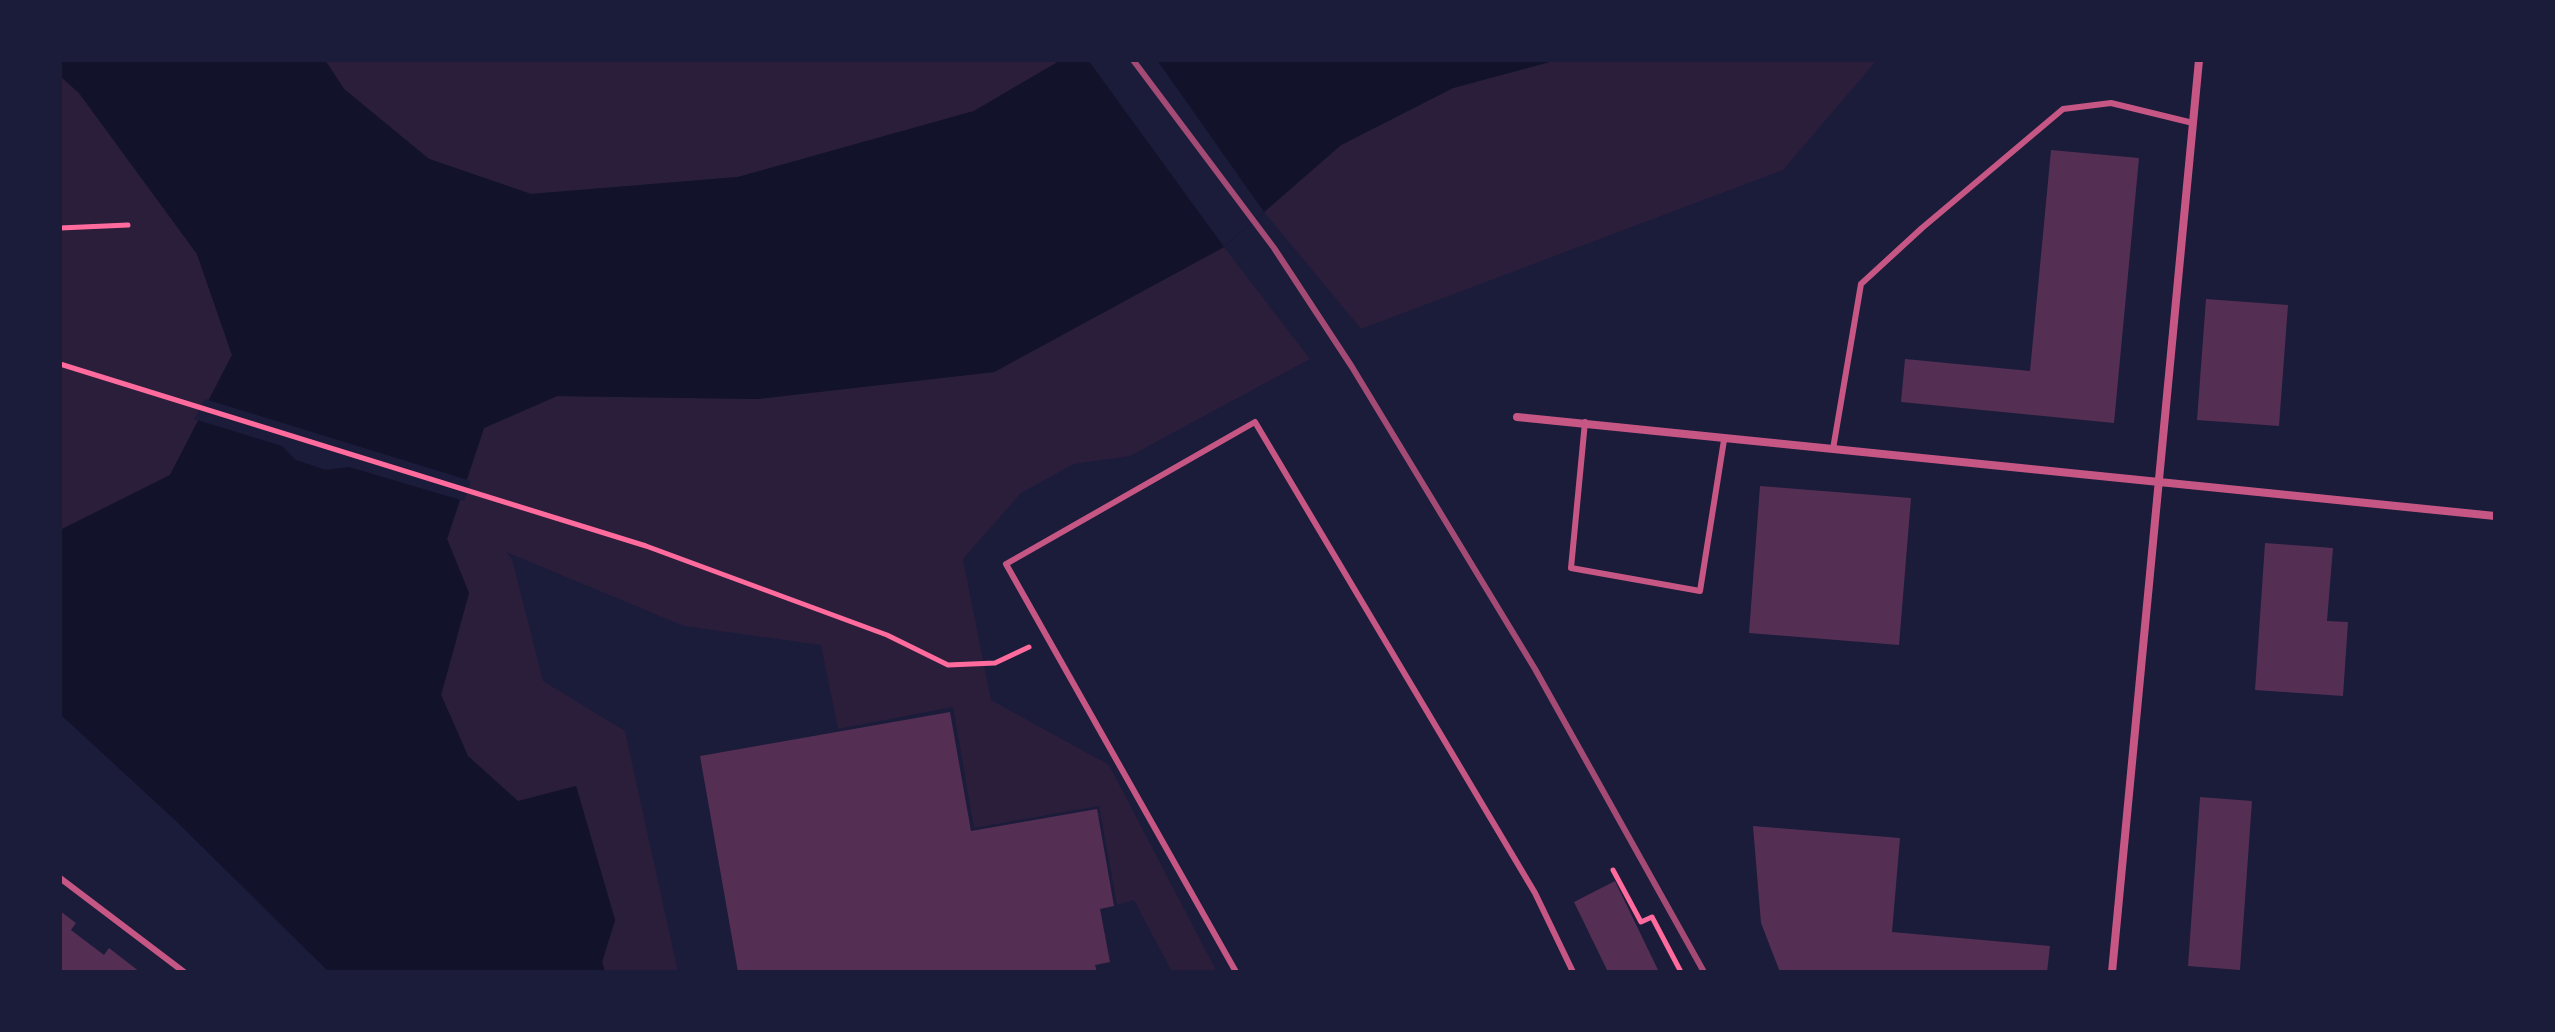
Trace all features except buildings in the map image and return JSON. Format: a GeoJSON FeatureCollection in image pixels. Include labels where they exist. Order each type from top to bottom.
{"type":"FeatureCollection","features":[{"type":"Feature","properties":{"kind":"street"},"geometry":{"type":"LineString","coordinates":[[2112,972],[2199,60]]}},
{"type":"Feature","properties":{"kind":"street"},"geometry":{"type":"LineString","coordinates":[[1517,417],[2495,516]]}},
{"type":"Feature","properties":{"kind":"lane"},"geometry":{"type":"LineString","coordinates":[[1833,449],[1861,284],[1922,228],[2063,109],[2111,103],[2193,123]]}},
{"type":"Feature","properties":{"kind":"lane"},"geometry":{"type":"LineString","coordinates":[[1236,972],[1006,564],[1255,422],[1535,893],[1573,972]]}},
{"type":"Feature","properties":{"kind":"lane"},"geometry":{"type":"LineString","coordinates":[[1585,422],[1571,568],[1700,591],[1724,440]]}},
{"type":"Feature","properties":{"kind":"lane"},"geometry":{"type":"LineString","coordinates":[[60,878],[184,972]]}},
{"type":"Feature","properties":{"kind":"path"},"geometry":{"type":"LineString","coordinates":[[60,228],[128,225]]}},
{"type":"Feature","properties":{"kind":"path"},"geometry":{"type":"LineString","coordinates":[[60,364],[646,546],[887,635],[948,665],[995,663],[1048,639]]}},
{"type":"Feature","properties":{"kind":"path"},"geometry":{"type":"LineString","coordinates":[[1613,870],[1641,922],[1652,917],[1681,972]]}},
{"type":"Feature","properties":{"kind":"shaded area"},"geometry":{"type":"Polygon","coordinates":[[[60,60],[325,60],[344,89],[429,159],[531,194],[738,177],[974,111],[1061,60],[1557,60],[1453,88],[1341,145],[1224,247],[994,372],[757,399],[557,396],[484,428],[447,539],[469,593],[441,695],[468,756],[518,801],[576,786],[615,920],[602,962],[605,972],[329,972],[176,821],[60,714],[60,530],[170,475],[232,355],[197,254],[79,93],[60,76],[60,60]]]}},
{"type":"Feature","properties":{"kind":"shaded area"},"geometry":{"type":"Polygon","coordinates":[[[325,60],[1061,60],[974,111],[738,177],[531,194],[429,159],[344,89],[325,60]]]}},
{"type":"Feature","properties":{"kind":"shaded area"},"geometry":{"type":"Polygon","coordinates":[[[1557,60],[1877,60],[1783,170],[1361,329],[1264,212],[1341,145],[1453,88],[1557,60]]]}},
{"type":"Feature","properties":{"kind":"shaded area"},"geometry":{"type":"Polygon","coordinates":[[[60,76],[79,93],[197,254],[232,355],[170,475],[60,530],[60,76]]]}},
{"type":"Feature","properties":{"kind":"shaded area"},"geometry":{"type":"Polygon","coordinates":[[[1224,247],[1310,359],[1130,456],[1074,464],[1021,493],[963,559],[991,700],[1109,765],[1217,972],[1172,972],[1134,900],[1117,905],[1099,806],[974,828],[953,707],[838,729],[821,645],[684,626],[506,552],[512,559],[543,681],[625,731],[678,972],[605,972],[602,962],[615,920],[576,786],[518,802],[468,756],[441,695],[469,593],[447,539],[484,428],[557,396],[757,399],[994,372],[1224,247]]]}},
{"type":"Feature","properties":{"kind":"pier"},"geometry":{"type":"Polygon","coordinates":[[[1088,60],[1157,60],[1264,212],[1224,247],[1088,60]]]}},
{"type":"Feature","properties":{"kind":"pier"},"geometry":{"type":"Polygon","coordinates":[[[205,399],[471,481],[464,501],[349,467],[326,470],[296,460],[282,446],[194,419],[205,399]]]}},
{"type":"Feature","properties":{"kind":"railway"},"geometry":{"type":"LineString","coordinates":[[1133,60],[1274,248],[1352,367],[1535,669],[1704,972]]}}]}
